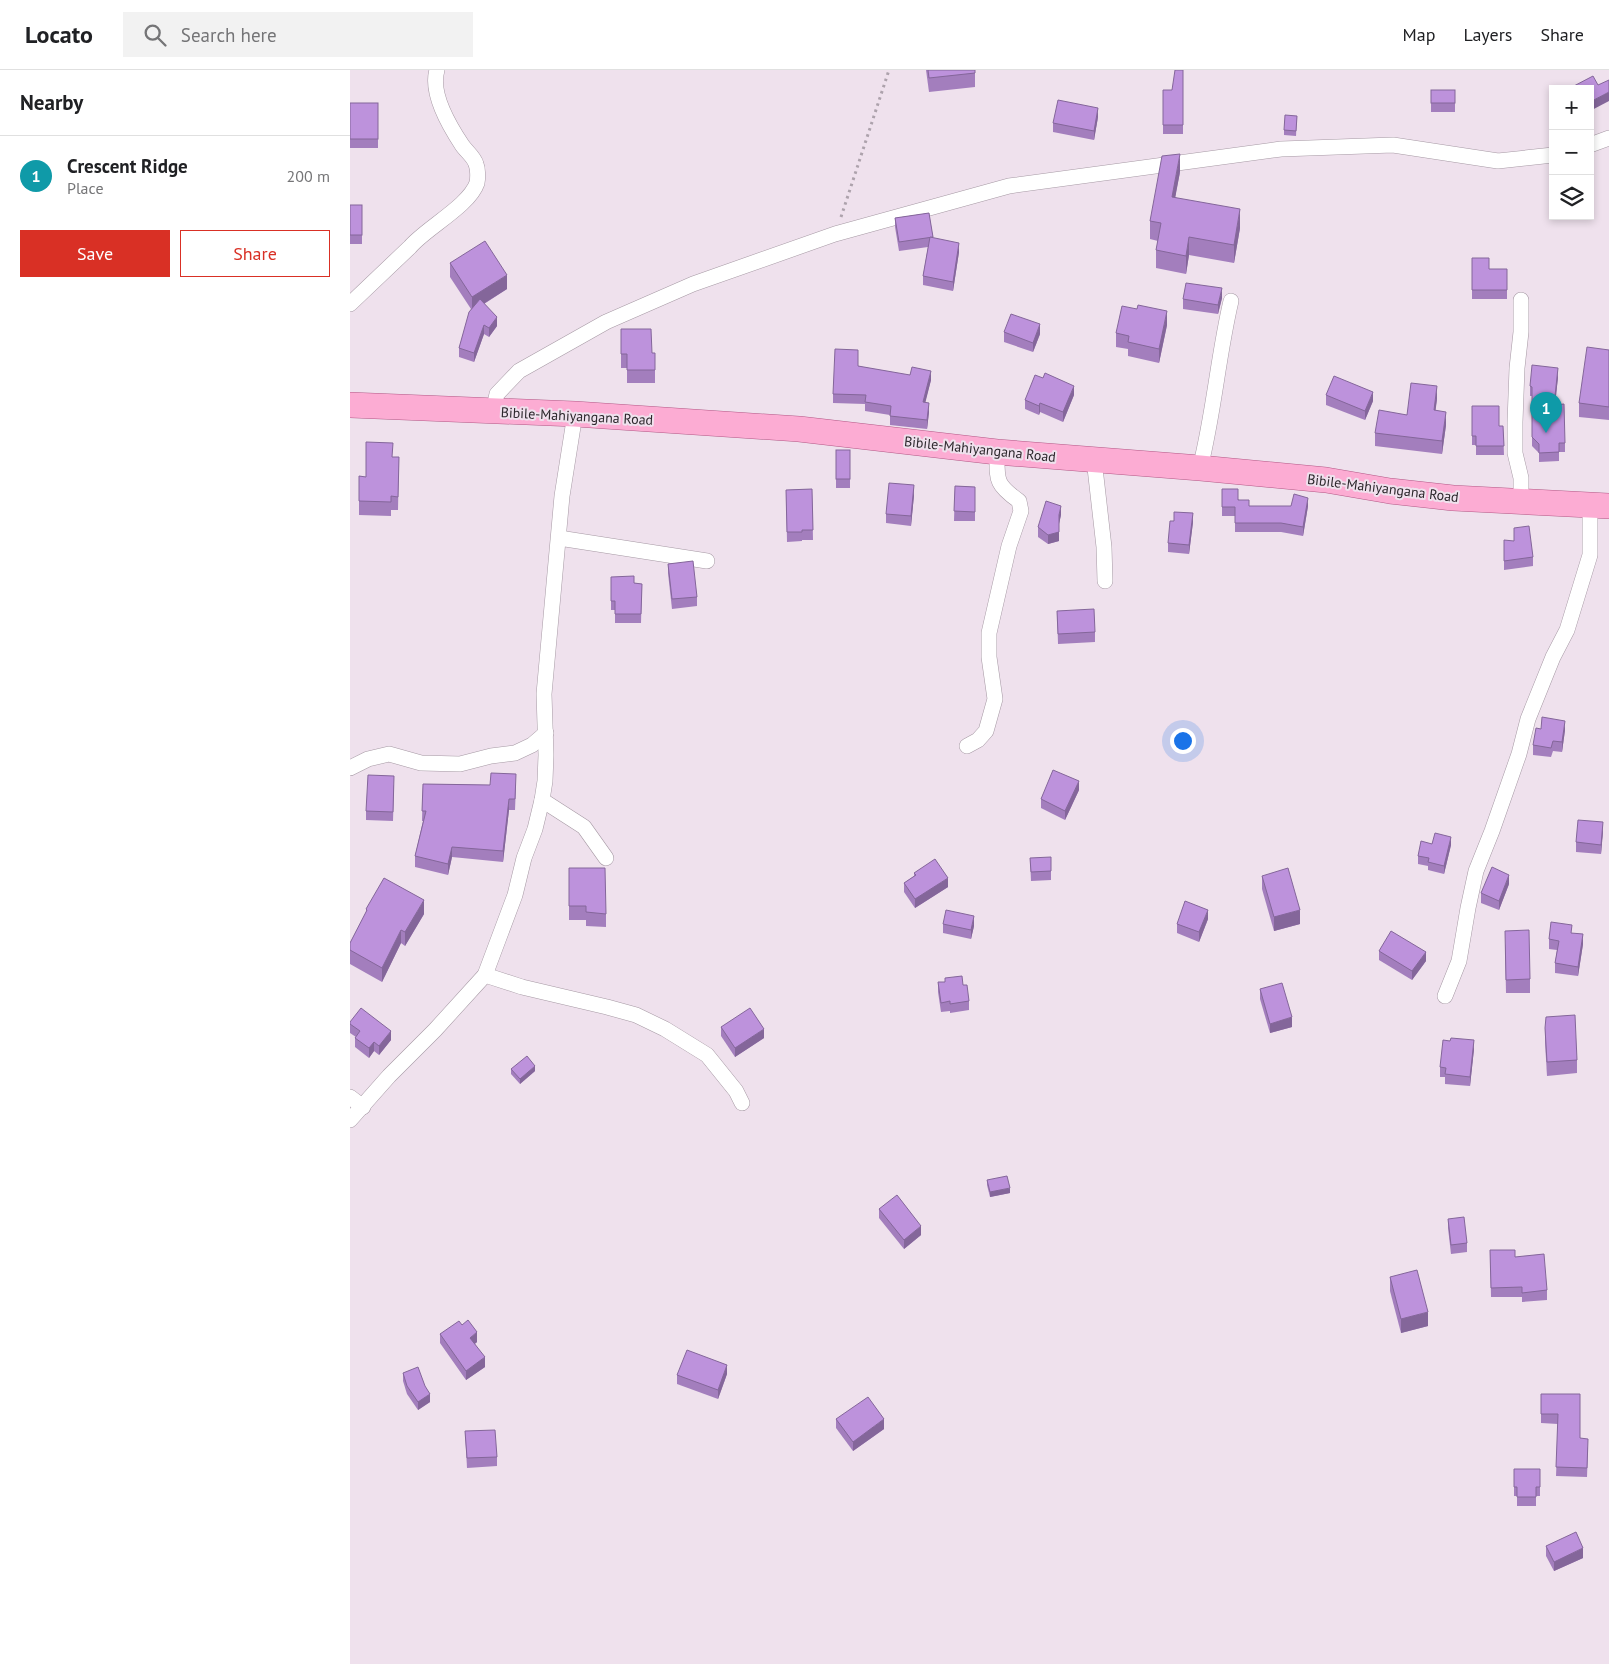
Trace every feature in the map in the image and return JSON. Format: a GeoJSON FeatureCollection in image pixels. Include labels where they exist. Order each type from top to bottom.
{"type":"FeatureCollection","features":[{"type":"Feature","properties":{"kind":"main road","name":"Bibile-Mahiyangana Road"},"geometry":{"type":"LineString","coordinates":[[350,405],[575,414],[799,429],[997,452],[1326,480],[1453,498],[1600,505]]}},
{"type":"Feature","properties":{"kind":"street"},"geometry":{"type":"LineString","coordinates":[[350,304],[410,248],[418,238],[458,208],[477,184],[476,163],[447,119],[437,91],[437,70]]}},
{"type":"Feature","properties":{"kind":"street"},"geometry":{"type":"LineString","coordinates":[[1594,144],[1609,138]]}},
{"type":"Feature","properties":{"kind":"street"},"geometry":{"type":"LineString","coordinates":[[493,411],[497,394],[519,371],[606,322],[692,284],[835,234],[1009,186],[1281,149],[1393,145],[1498,160],[1549,155]]}},
{"type":"Feature","properties":{"kind":"street"},"geometry":{"type":"LineString","coordinates":[[1521,300],[1521,332],[1515,422],[1515,453],[1521,478],[1521,501]]}},
{"type":"Feature","properties":{"kind":"street"},"geometry":{"type":"LineString","coordinates":[[1200,468],[1231,301]]}},
{"type":"Feature","properties":{"kind":"street"},"geometry":{"type":"LineString","coordinates":[[350,1120],[485,975],[515,895],[542,800],[546,755],[544,694],[567,456],[575,414]]}},
{"type":"Feature","properties":{"kind":"street"},"geometry":{"type":"LineString","coordinates":[[967,746],[978,740],[986,731],[994,699],[989,657],[989,633],[1009,546],[1020,511],[1020,501],[1009,494],[997,480],[997,452]]}},
{"type":"Feature","properties":{"kind":"street"},"geometry":{"type":"LineString","coordinates":[[1094,459],[1104,547],[1105,582]]}},
{"type":"Feature","properties":{"kind":"street"},"geometry":{"type":"LineString","coordinates":[[1445,996],[1459,962],[1476,871],[1516,762],[1528,720],[1553,657],[1567,630],[1590,555],[1600,505]]}},
{"type":"Feature","properties":{"kind":"street"},"geometry":{"type":"LineString","coordinates":[[559,538],[707,561]]}},
{"type":"Feature","properties":{"kind":"street"},"geometry":{"type":"LineString","coordinates":[[350,768],[368,759],[389,754],[421,762],[460,764],[491,756],[515,753],[532,745],[546,733]]}},
{"type":"Feature","properties":{"kind":"street"},"geometry":{"type":"LineString","coordinates":[[542,800],[584,827],[606,858]]}},
{"type":"Feature","properties":{"kind":"street"},"geometry":{"type":"LineString","coordinates":[[485,975],[522,987],[636,1015],[665,1029],[707,1055],[736,1091],[742,1103]]}},
{"type":"Feature","properties":{"kind":"street"},"geometry":{"type":"LineString","coordinates":[[350,1097],[363,1107]]}},
{"type":"Feature","properties":{"kind":"path"},"geometry":{"type":"LineString","coordinates":[[835,234],[889,70]]}},
{"type":"Feature","properties":{"kind":"building"},"geometry":{"type":"Polygon","coordinates":[[[928,70],[975,70],[975,73],[929,78],[928,70]]]}},
{"type":"Feature","properties":{"kind":"building"},"geometry":{"type":"Polygon","coordinates":[[[1175,70],[1183,70],[1183,125],[1163,125],[1163,90],[1172,90],[1175,70]]]}},
{"type":"Feature","properties":{"kind":"building"},"geometry":{"type":"Polygon","coordinates":[[[1593,76],[1598,85],[1609,80],[1609,92],[1594,100],[1594,85],[1576,85],[1593,76]]]}},
{"type":"Feature","properties":{"kind":"building"},"geometry":{"type":"Polygon","coordinates":[[[1431,90],[1455,90],[1455,103],[1431,103],[1431,90]]]}},
{"type":"Feature","properties":{"kind":"building"},"geometry":{"type":"Polygon","coordinates":[[[1058,100],[1098,108],[1094,131],[1053,123],[1058,100]]]}},
{"type":"Feature","properties":{"kind":"building"},"geometry":{"type":"Polygon","coordinates":[[[350,103],[378,103],[378,139],[350,139],[350,103]]]}},
{"type":"Feature","properties":{"kind":"building"},"geometry":{"type":"Polygon","coordinates":[[[1285,115],[1297,116],[1296,131],[1284,130],[1285,115]]]}},
{"type":"Feature","properties":{"kind":"building"},"geometry":{"type":"Polygon","coordinates":[[[1180,154],[1172,197],[1240,209],[1234,245],[1189,237],[1186,256],[1156,250],[1161,223],[1150,221],[1162,156],[1180,154]]]}},
{"type":"Feature","properties":{"kind":"building"},"geometry":{"type":"Polygon","coordinates":[[[350,205],[362,205],[362,235],[350,235],[350,205]]]}},
{"type":"Feature","properties":{"kind":"building"},"geometry":{"type":"Polygon","coordinates":[[[929,213],[933,237],[899,242],[895,218],[929,213]]]}},
{"type":"Feature","properties":{"kind":"building"},"geometry":{"type":"Polygon","coordinates":[[[930,237],[959,243],[953,282],[923,276],[930,237]]]}},
{"type":"Feature","properties":{"kind":"building"},"geometry":{"type":"Polygon","coordinates":[[[485,241],[507,275],[472,297],[450,263],[485,241]]]}},
{"type":"Feature","properties":{"kind":"building"},"geometry":{"type":"Polygon","coordinates":[[[1472,258],[1489,258],[1489,269],[1507,269],[1507,290],[1472,290],[1472,258]]]}},
{"type":"Feature","properties":{"kind":"building"},"geometry":{"type":"Polygon","coordinates":[[[1186,283],[1222,288],[1218,305],[1183,299],[1186,283]]]}},
{"type":"Feature","properties":{"kind":"building"},"geometry":{"type":"Polygon","coordinates":[[[480,299],[497,317],[489,328],[484,325],[474,353],[459,348],[469,312],[480,299]]]}},
{"type":"Feature","properties":{"kind":"building"},"geometry":{"type":"Polygon","coordinates":[[[1138,305],[1167,311],[1159,349],[1128,342],[1129,336],[1116,333],[1122,306],[1137,309],[1138,305]]]}},
{"type":"Feature","properties":{"kind":"building"},"geometry":{"type":"Polygon","coordinates":[[[1011,314],[1040,324],[1033,343],[1004,332],[1011,314]]]}},
{"type":"Feature","properties":{"kind":"building"},"geometry":{"type":"Polygon","coordinates":[[[621,329],[651,329],[652,353],[655,353],[655,370],[627,370],[627,354],[621,354],[621,329]]]}},
{"type":"Feature","properties":{"kind":"building"},"geometry":{"type":"Polygon","coordinates":[[[1587,347],[1609,350],[1609,407],[1579,403],[1587,347]]]}},
{"type":"Feature","properties":{"kind":"building"},"geometry":{"type":"Polygon","coordinates":[[[835,349],[858,350],[858,366],[910,375],[912,367],[931,371],[923,402],[929,403],[927,420],[890,416],[891,406],[865,402],[866,395],[833,394],[835,349]]]}},
{"type":"Feature","properties":{"kind":"building"},"geometry":{"type":"Polygon","coordinates":[[[1532,365],[1558,368],[1554,405],[1564,404],[1565,443],[1559,443],[1559,452],[1539,453],[1539,444],[1532,437],[1532,387],[1530,386],[1532,365]]]}},
{"type":"Feature","properties":{"kind":"building"},"geometry":{"type":"Polygon","coordinates":[[[1045,373],[1074,386],[1063,412],[1040,403],[1039,406],[1025,400],[1035,375],[1043,378],[1045,373]]]}},
{"type":"Feature","properties":{"kind":"building"},"geometry":{"type":"Polygon","coordinates":[[[1334,376],[1373,392],[1365,411],[1326,395],[1334,376]]]}},
{"type":"Feature","properties":{"kind":"building"},"geometry":{"type":"Polygon","coordinates":[[[1411,383],[1437,386],[1434,410],[1446,412],[1442,441],[1375,433],[1379,410],[1407,415],[1411,383]]]}},
{"type":"Feature","properties":{"kind":"building"},"geometry":{"type":"Polygon","coordinates":[[[1472,406],[1499,406],[1499,426],[1503,426],[1504,446],[1476,446],[1476,436],[1472,436],[1472,406]]]}},
{"type":"Feature","properties":{"kind":"building"},"geometry":{"type":"Polygon","coordinates":[[[366,442],[393,443],[392,457],[399,457],[398,497],[391,496],[391,502],[359,501],[359,476],[366,477],[366,442]]]}},
{"type":"Feature","properties":{"kind":"building"},"geometry":{"type":"Polygon","coordinates":[[[836,450],[850,450],[850,479],[836,479],[836,450]]]}},
{"type":"Feature","properties":{"kind":"building"},"geometry":{"type":"Polygon","coordinates":[[[889,483],[914,485],[911,516],[886,514],[889,483]]]}},
{"type":"Feature","properties":{"kind":"building"},"geometry":{"type":"Polygon","coordinates":[[[955,486],[975,487],[975,512],[954,511],[955,486]]]}},
{"type":"Feature","properties":{"kind":"building"},"geometry":{"type":"Polygon","coordinates":[[[812,489],[813,530],[787,532],[786,490],[812,489]]]}},
{"type":"Feature","properties":{"kind":"building"},"geometry":{"type":"Polygon","coordinates":[[[1222,489],[1238,489],[1238,500],[1249,500],[1249,506],[1291,506],[1294,494],[1308,498],[1303,527],[1281,523],[1235,523],[1235,507],[1222,507],[1222,489]]]}},
{"type":"Feature","properties":{"kind":"building"},"geometry":{"type":"Polygon","coordinates":[[[1046,501],[1061,506],[1059,532],[1048,535],[1038,527],[1046,501]]]}},
{"type":"Feature","properties":{"kind":"building"},"geometry":{"type":"Polygon","coordinates":[[[1174,512],[1193,513],[1189,545],[1168,543],[1170,521],[1174,521],[1174,512]]]}},
{"type":"Feature","properties":{"kind":"building"},"geometry":{"type":"Polygon","coordinates":[[[1529,526],[1533,557],[1504,561],[1504,540],[1514,541],[1514,528],[1529,526]]]}},
{"type":"Feature","properties":{"kind":"building"},"geometry":{"type":"Polygon","coordinates":[[[693,561],[697,597],[672,599],[668,564],[693,561]]]}},
{"type":"Feature","properties":{"kind":"building"},"geometry":{"type":"Polygon","coordinates":[[[634,576],[634,583],[642,584],[641,614],[615,614],[615,601],[611,601],[611,577],[634,576]]]}},
{"type":"Feature","properties":{"kind":"building"},"geometry":{"type":"Polygon","coordinates":[[[1094,609],[1095,632],[1058,634],[1057,611],[1094,609]]]}},
{"type":"Feature","properties":{"kind":"building"},"geometry":{"type":"Polygon","coordinates":[[[1542,717],[1565,721],[1562,742],[1553,741],[1551,748],[1533,745],[1536,728],[1541,729],[1542,717]]]}},
{"type":"Feature","properties":{"kind":"building"},"geometry":{"type":"Polygon","coordinates":[[[1053,770],[1079,781],[1065,811],[1041,799],[1053,770]]]}},
{"type":"Feature","properties":{"kind":"building"},"geometry":{"type":"Polygon","coordinates":[[[491,773],[516,774],[515,799],[509,799],[503,851],[452,847],[448,864],[415,856],[426,811],[422,811],[423,784],[490,785],[491,773]]]}},
{"type":"Feature","properties":{"kind":"building"},"geometry":{"type":"Polygon","coordinates":[[[368,775],[394,776],[393,812],[366,811],[368,775]]]}},
{"type":"Feature","properties":{"kind":"building"},"geometry":{"type":"Polygon","coordinates":[[[1578,820],[1603,822],[1601,845],[1576,842],[1578,820]]]}},
{"type":"Feature","properties":{"kind":"building"},"geometry":{"type":"Polygon","coordinates":[[[1435,833],[1451,837],[1444,866],[1428,862],[1429,858],[1418,856],[1421,841],[1432,844],[1435,833]]]}},
{"type":"Feature","properties":{"kind":"building"},"geometry":{"type":"Polygon","coordinates":[[[1051,857],[1051,871],[1031,872],[1030,858],[1051,857]]]}},
{"type":"Feature","properties":{"kind":"building"},"geometry":{"type":"Polygon","coordinates":[[[935,859],[948,878],[915,899],[904,883],[916,875],[914,873],[935,859]]]}},
{"type":"Feature","properties":{"kind":"building"},"geometry":{"type":"Polygon","coordinates":[[[1492,867],[1509,875],[1499,901],[1481,893],[1492,867]]]}},
{"type":"Feature","properties":{"kind":"building"},"geometry":{"type":"Polygon","coordinates":[[[569,868],[605,868],[606,914],[586,912],[586,906],[569,906],[569,868]]]}},
{"type":"Feature","properties":{"kind":"building"},"geometry":{"type":"Polygon","coordinates":[[[1288,868],[1300,910],[1274,917],[1262,876],[1288,868]]]}},
{"type":"Feature","properties":{"kind":"building"},"geometry":{"type":"Polygon","coordinates":[[[384,878],[424,900],[405,932],[401,930],[382,968],[350,950],[350,943],[366,909],[384,878]]]}},
{"type":"Feature","properties":{"kind":"building"},"geometry":{"type":"Polygon","coordinates":[[[1185,901],[1208,910],[1199,932],[1177,924],[1185,901]]]}},
{"type":"Feature","properties":{"kind":"building"},"geometry":{"type":"Polygon","coordinates":[[[946,910],[974,916],[971,930],[943,924],[946,910]]]}},
{"type":"Feature","properties":{"kind":"building"},"geometry":{"type":"Polygon","coordinates":[[[1551,922],[1572,925],[1571,933],[1583,934],[1578,967],[1555,963],[1559,941],[1549,939],[1551,922]]]}},
{"type":"Feature","properties":{"kind":"building"},"geometry":{"type":"Polygon","coordinates":[[[1529,930],[1530,979],[1506,980],[1505,931],[1529,930]]]}},
{"type":"Feature","properties":{"kind":"building"},"geometry":{"type":"Polygon","coordinates":[[[1391,931],[1426,952],[1412,971],[1379,951],[1391,931]]]}},
{"type":"Feature","properties":{"kind":"building"},"geometry":{"type":"Polygon","coordinates":[[[962,976],[963,985],[967,985],[969,1001],[950,1004],[950,1001],[941,1003],[938,982],[945,982],[945,978],[962,976]]]}},
{"type":"Feature","properties":{"kind":"building"},"geometry":{"type":"Polygon","coordinates":[[[1282,983],[1292,1017],[1270,1024],[1260,989],[1282,983]]]}},
{"type":"Feature","properties":{"kind":"building"},"geometry":{"type":"Polygon","coordinates":[[[361,1008],[391,1031],[379,1046],[374,1042],[369,1048],[355,1038],[360,1031],[350,1022],[361,1008]]]}},
{"type":"Feature","properties":{"kind":"building"},"geometry":{"type":"Polygon","coordinates":[[[750,1008],[764,1029],[735,1048],[721,1027],[750,1008]]]}},
{"type":"Feature","properties":{"kind":"building"},"geometry":{"type":"Polygon","coordinates":[[[1575,1015],[1577,1060],[1547,1062],[1546,1017],[1575,1015]]]}},
{"type":"Feature","properties":{"kind":"building"},"geometry":{"type":"Polygon","coordinates":[[[1451,1038],[1474,1040],[1470,1077],[1445,1074],[1446,1068],[1440,1067],[1443,1040],[1450,1041],[1451,1038]]]}},
{"type":"Feature","properties":{"kind":"building"},"geometry":{"type":"Polygon","coordinates":[[[527,1056],[535,1066],[520,1079],[511,1069],[527,1056]]]}},
{"type":"Feature","properties":{"kind":"building"},"geometry":{"type":"Polygon","coordinates":[[[1007,1176],[1010,1188],[990,1192],[987,1180],[1007,1176]]]}},
{"type":"Feature","properties":{"kind":"building"},"geometry":{"type":"Polygon","coordinates":[[[897,1195],[921,1226],[904,1240],[879,1209],[897,1195]]]}},
{"type":"Feature","properties":{"kind":"building"},"geometry":{"type":"Polygon","coordinates":[[[1464,1217],[1467,1243],[1451,1245],[1448,1219],[1464,1217]]]}},
{"type":"Feature","properties":{"kind":"building"},"geometry":{"type":"Polygon","coordinates":[[[1490,1250],[1515,1250],[1515,1257],[1544,1254],[1547,1290],[1522,1293],[1522,1287],[1491,1288],[1490,1250]]]}},
{"type":"Feature","properties":{"kind":"building"},"geometry":{"type":"Polygon","coordinates":[[[1417,1270],[1428,1312],[1401,1319],[1390,1277],[1417,1270]]]}},
{"type":"Feature","properties":{"kind":"building"},"geometry":{"type":"Polygon","coordinates":[[[468,1320],[477,1332],[470,1338],[485,1357],[466,1371],[440,1334],[459,1321],[462,1325],[468,1320]]]}},
{"type":"Feature","properties":{"kind":"building"},"geometry":{"type":"Polygon","coordinates":[[[687,1350],[727,1365],[718,1390],[677,1375],[687,1350]]]}},
{"type":"Feature","properties":{"kind":"building"},"geometry":{"type":"Polygon","coordinates":[[[418,1367],[430,1394],[418,1402],[407,1386],[403,1373],[418,1367]]]}},
{"type":"Feature","properties":{"kind":"building"},"geometry":{"type":"Polygon","coordinates":[[[1541,1394],[1580,1394],[1580,1438],[1588,1439],[1587,1468],[1556,1467],[1558,1414],[1541,1414],[1541,1394]]]}},
{"type":"Feature","properties":{"kind":"building"},"geometry":{"type":"Polygon","coordinates":[[[868,1397],[884,1419],[853,1442],[836,1419],[868,1397]]]}},
{"type":"Feature","properties":{"kind":"building"},"geometry":{"type":"Polygon","coordinates":[[[495,1430],[497,1457],[467,1458],[465,1431],[495,1430]]]}},
{"type":"Feature","properties":{"kind":"building"},"geometry":{"type":"Polygon","coordinates":[[[1514,1469],[1540,1469],[1540,1487],[1536,1487],[1536,1497],[1517,1497],[1517,1487],[1514,1487],[1514,1469]]]}},
{"type":"Feature","properties":{"kind":"building"},"geometry":{"type":"Polygon","coordinates":[[[1576,1532],[1583,1548],[1554,1562],[1546,1546],[1576,1532]]]}},
{"type":"Feature","properties":{"kind":"place","name":"Crescent Ridge"},"geometry":{"type":"Point","coordinates":[1546,433]}}]}
